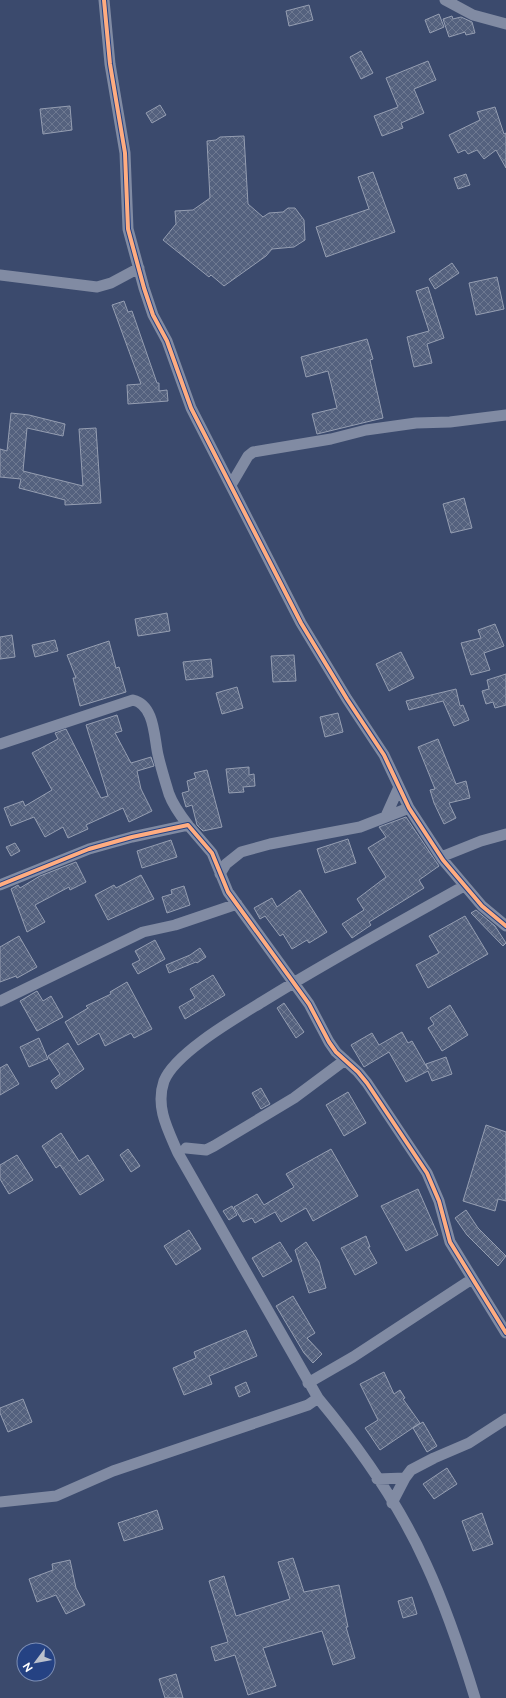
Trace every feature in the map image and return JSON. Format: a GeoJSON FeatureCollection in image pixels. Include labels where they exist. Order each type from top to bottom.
{"type":"FeatureCollection","features":[{"type":"Feature","properties":{"kind":"street"},"geometry":{"type":"LineString","coordinates":[[104,0],[110,64],[125,154],[128,229],[153,314],[167,341],[191,408],[301,623],[346,699],[384,755],[409,808],[441,857],[464,886],[482,906],[506,926]]}},
{"type":"Feature","properties":{"kind":"street"},"geometry":{"type":"LineString","coordinates":[[445,0],[473,15],[506,24]]}},
{"type":"Feature","properties":{"kind":"street"},"geometry":{"type":"LineString","coordinates":[[0,275],[97,287],[111,283],[139,268]]}},
{"type":"Feature","properties":{"kind":"street"},"geometry":{"type":"LineString","coordinates":[[231,485],[248,456],[253,452],[331,439],[366,430],[416,423],[450,422],[506,415]]}},
{"type":"Feature","properties":{"kind":"street"},"geometry":{"type":"LineString","coordinates":[[0,744],[133,700],[144,706],[152,722],[158,755],[169,796],[188,825],[212,853],[223,884],[309,1004],[329,1042],[336,1052],[367,1083],[427,1173],[440,1200],[450,1242],[506,1333]]}},
{"type":"Feature","properties":{"kind":"street"},"geometry":{"type":"LineString","coordinates":[[386,816],[399,787]]}},
{"type":"Feature","properties":{"kind":"street"},"geometry":{"type":"LineString","coordinates":[[212,853],[234,856],[270,844],[360,827],[409,808]]}},
{"type":"Feature","properties":{"kind":"street"},"geometry":{"type":"LineString","coordinates":[[0,885],[89,850],[132,837],[188,825]]}},
{"type":"Feature","properties":{"kind":"street"},"geometry":{"type":"LineString","coordinates":[[441,857],[481,841],[506,834]]}},
{"type":"Feature","properties":{"kind":"street"},"geometry":{"type":"LineString","coordinates":[[220,874],[226,864],[234,856]]}},
{"type":"Feature","properties":{"kind":"street"},"geometry":{"type":"LineString","coordinates":[[464,886],[294,982],[214,1032],[181,1059],[164,1080],[160,1103],[164,1119],[178,1153],[308,1383],[318,1398],[352,1439],[392,1502],[425,1562],[459,1645],[475,1698]]}},
{"type":"Feature","properties":{"kind":"street"},"geometry":{"type":"LineString","coordinates":[[0,1001],[143,932],[176,925],[237,904]]}},
{"type":"Feature","properties":{"kind":"street"},"geometry":{"type":"LineString","coordinates":[[186,1148],[206,1150],[214,1146],[294,1098],[345,1060]]}},
{"type":"Feature","properties":{"kind":"street"},"geometry":{"type":"LineString","coordinates":[[308,1383],[353,1357],[472,1279]]}},
{"type":"Feature","properties":{"kind":"street"},"geometry":{"type":"LineString","coordinates":[[0,1502],[56,1496],[114,1471],[308,1405],[318,1398]]}},
{"type":"Feature","properties":{"kind":"street"},"geometry":{"type":"LineString","coordinates":[[392,1502],[405,1478],[419,1465],[461,1447],[506,1419]]}},
{"type":"Feature","properties":{"kind":"street"},"geometry":{"type":"LineString","coordinates":[[377,1479],[405,1478]]}},
{"type":"Feature","properties":{"kind":"building"},"geometry":{"type":"Polygon","coordinates":[[[309,5],[313,20],[289,26],[286,11],[309,5]]]}},
{"type":"Feature","properties":{"kind":"building"},"geometry":{"type":"Polygon","coordinates":[[[439,14],[444,27],[430,33],[425,20],[439,14]]]}},
{"type":"Feature","properties":{"kind":"building"},"geometry":{"type":"Polygon","coordinates":[[[452,16],[453,19],[461,17],[472,22],[475,33],[466,35],[465,32],[449,37],[443,19],[452,16]]]}},
{"type":"Feature","properties":{"kind":"building"},"geometry":{"type":"Polygon","coordinates":[[[361,51],[373,73],[361,79],[350,57],[361,51]]]}},
{"type":"Feature","properties":{"kind":"building"},"geometry":{"type":"Polygon","coordinates":[[[428,61],[436,80],[414,89],[424,113],[401,123],[403,128],[382,136],[374,116],[398,107],[386,78],[428,61]]]}},
{"type":"Feature","properties":{"kind":"building"},"geometry":{"type":"Polygon","coordinates":[[[160,105],[166,115],[152,123],[146,113],[160,105]]]}},
{"type":"Feature","properties":{"kind":"building"},"geometry":{"type":"Polygon","coordinates":[[[70,106],[72,130],[43,134],[40,109],[70,106]]]}},
{"type":"Feature","properties":{"kind":"building"},"geometry":{"type":"Polygon","coordinates":[[[495,107],[504,134],[506,133],[506,168],[496,150],[484,159],[477,150],[468,154],[465,150],[458,153],[449,135],[480,120],[477,112],[495,107]]]}},
{"type":"Feature","properties":{"kind":"building"},"geometry":{"type":"Polygon","coordinates":[[[244,136],[248,204],[263,217],[269,213],[283,212],[288,208],[295,208],[304,220],[305,240],[294,247],[272,249],[266,256],[224,286],[211,275],[209,277],[163,240],[176,224],[175,211],[193,210],[210,198],[207,141],[216,140],[220,137],[244,136]]]}},
{"type":"Feature","properties":{"kind":"building"},"geometry":{"type":"Polygon","coordinates":[[[373,172],[395,232],[326,257],[316,227],[369,209],[358,177],[373,172]]]}},
{"type":"Feature","properties":{"kind":"building"},"geometry":{"type":"Polygon","coordinates":[[[466,174],[470,185],[458,189],[454,178],[466,174]]]}},
{"type":"Feature","properties":{"kind":"building"},"geometry":{"type":"Polygon","coordinates":[[[452,263],[459,273],[435,289],[429,279],[452,263]]]}},
{"type":"Feature","properties":{"kind":"building"},"geometry":{"type":"Polygon","coordinates":[[[497,277],[504,309],[476,315],[469,283],[497,277]]]}},
{"type":"Feature","properties":{"kind":"building"},"geometry":{"type":"Polygon","coordinates":[[[428,287],[444,338],[427,344],[432,363],[414,367],[407,337],[429,331],[416,291],[428,287]]]}},
{"type":"Feature","properties":{"kind":"building"},"geometry":{"type":"Polygon","coordinates":[[[124,301],[128,312],[132,311],[157,383],[159,383],[159,391],[167,390],[168,401],[128,404],[127,385],[141,384],[112,305],[124,301]]]}},
{"type":"Feature","properties":{"kind":"building"},"geometry":{"type":"Polygon","coordinates":[[[367,339],[373,359],[370,360],[383,418],[317,434],[312,414],[337,408],[328,371],[306,377],[301,357],[367,339]]]}},
{"type":"Feature","properties":{"kind":"building"},"geometry":{"type":"Polygon","coordinates":[[[11,413],[29,415],[65,424],[63,436],[27,428],[23,471],[83,486],[79,429],[96,428],[101,503],[65,505],[65,500],[19,488],[21,479],[0,477],[0,449],[7,451],[11,413]]]}},
{"type":"Feature","properties":{"kind":"building"},"geometry":{"type":"Polygon","coordinates":[[[464,498],[472,528],[451,533],[443,504],[464,498]]]}},
{"type":"Feature","properties":{"kind":"building"},"geometry":{"type":"Polygon","coordinates":[[[167,613],[170,631],[138,636],[135,619],[167,613]]]}},
{"type":"Feature","properties":{"kind":"building"},"geometry":{"type":"Polygon","coordinates":[[[495,624],[504,646],[484,653],[490,670],[471,675],[461,643],[481,638],[478,630],[495,624]]]}},
{"type":"Feature","properties":{"kind":"building"},"geometry":{"type":"Polygon","coordinates":[[[12,635],[15,657],[0,659],[0,637],[12,635]]]}},
{"type":"Feature","properties":{"kind":"building"},"geometry":{"type":"Polygon","coordinates":[[[55,640],[58,651],[35,657],[32,645],[55,640]]]}},
{"type":"Feature","properties":{"kind":"building"},"geometry":{"type":"Polygon","coordinates":[[[109,641],[116,668],[119,667],[126,692],[80,706],[73,678],[76,678],[67,655],[109,641]]]}},
{"type":"Feature","properties":{"kind":"building"},"geometry":{"type":"Polygon","coordinates":[[[401,652],[414,678],[389,691],[376,664],[401,652]]]}},
{"type":"Feature","properties":{"kind":"building"},"geometry":{"type":"Polygon","coordinates":[[[294,655],[296,681],[273,682],[271,656],[294,655]]]}},
{"type":"Feature","properties":{"kind":"building"},"geometry":{"type":"Polygon","coordinates":[[[211,659],[213,677],[186,680],[183,662],[211,659]]]}},
{"type":"Feature","properties":{"kind":"building"},"geometry":{"type":"Polygon","coordinates":[[[506,674],[506,705],[495,708],[493,702],[486,704],[482,691],[489,689],[487,680],[506,674]]]}},
{"type":"Feature","properties":{"kind":"building"},"geometry":{"type":"Polygon","coordinates":[[[237,687],[243,708],[222,714],[216,693],[237,687]]]}},
{"type":"Feature","properties":{"kind":"building"},"geometry":{"type":"Polygon","coordinates":[[[456,689],[460,706],[463,705],[469,720],[454,726],[443,701],[409,710],[406,701],[456,689]]]}},
{"type":"Feature","properties":{"kind":"building"},"geometry":{"type":"Polygon","coordinates":[[[338,713],[343,732],[325,737],[320,717],[338,713]]]}},
{"type":"Feature","properties":{"kind":"building"},"geometry":{"type":"Polygon","coordinates":[[[117,715],[122,731],[115,733],[131,763],[151,757],[154,766],[137,771],[141,789],[152,811],[129,822],[123,808],[86,825],[88,829],[68,838],[63,827],[45,837],[34,817],[11,826],[4,808],[23,801],[25,806],[52,790],[32,753],[58,739],[55,733],[66,729],[101,798],[108,796],[86,725],[117,715]]]}},
{"type":"Feature","properties":{"kind":"building"},"geometry":{"type":"Polygon","coordinates":[[[438,739],[456,784],[466,781],[470,798],[449,803],[456,818],[444,824],[434,803],[430,790],[435,789],[418,747],[438,739]]]}},
{"type":"Feature","properties":{"kind":"building"},"geometry":{"type":"Polygon","coordinates":[[[249,767],[249,775],[254,774],[255,786],[243,787],[244,792],[229,793],[226,769],[249,767]]]}},
{"type":"Feature","properties":{"kind":"building"},"geometry":{"type":"Polygon","coordinates":[[[207,770],[222,827],[203,831],[197,825],[192,805],[186,807],[182,793],[189,791],[187,781],[196,778],[194,773],[207,770]]]}},
{"type":"Feature","properties":{"kind":"building"},"geometry":{"type":"Polygon","coordinates":[[[406,817],[439,866],[419,880],[424,888],[369,922],[371,925],[352,938],[342,924],[364,910],[357,899],[386,877],[368,848],[386,837],[379,827],[406,817]]]}},
{"type":"Feature","properties":{"kind":"building"},"geometry":{"type":"Polygon","coordinates":[[[348,839],[356,863],[325,873],[317,849],[348,839]]]}},
{"type":"Feature","properties":{"kind":"building"},"geometry":{"type":"Polygon","coordinates":[[[171,840],[177,857],[142,868],[137,851],[171,840]]]}},
{"type":"Feature","properties":{"kind":"building"},"geometry":{"type":"Polygon","coordinates":[[[15,843],[20,851],[11,856],[6,847],[15,843]]]}},
{"type":"Feature","properties":{"kind":"building"},"geometry":{"type":"Polygon","coordinates":[[[76,862],[86,882],[70,890],[69,887],[35,905],[45,922],[27,932],[11,889],[18,885],[20,888],[40,876],[76,862]]]}},
{"type":"Feature","properties":{"kind":"building"},"geometry":{"type":"Polygon","coordinates":[[[141,875],[154,899],[108,920],[95,895],[114,885],[116,888],[141,875]]]}},
{"type":"Feature","properties":{"kind":"building"},"geometry":{"type":"Polygon","coordinates":[[[184,886],[190,905],[167,913],[162,897],[172,894],[171,890],[184,886]]]}},
{"type":"Feature","properties":{"kind":"building"},"geometry":{"type":"Polygon","coordinates":[[[300,890],[327,932],[309,943],[307,940],[292,949],[283,934],[280,936],[265,916],[260,919],[254,908],[272,898],[277,907],[300,890]]]}},
{"type":"Feature","properties":{"kind":"building"},"geometry":{"type":"Polygon","coordinates":[[[476,910],[495,926],[506,943],[503,946],[471,913],[476,910]]]}},
{"type":"Feature","properties":{"kind":"building"},"geometry":{"type":"Polygon","coordinates":[[[465,916],[488,954],[428,988],[416,965],[439,953],[429,936],[465,916]]]}},
{"type":"Feature","properties":{"kind":"building"},"geometry":{"type":"Polygon","coordinates":[[[19,936],[37,967],[17,978],[16,976],[0,982],[0,947],[19,936]]]}},
{"type":"Feature","properties":{"kind":"building"},"geometry":{"type":"Polygon","coordinates":[[[155,940],[165,959],[138,974],[132,964],[140,960],[135,951],[155,940]]]}},
{"type":"Feature","properties":{"kind":"building"},"geometry":{"type":"Polygon","coordinates":[[[200,948],[206,957],[197,963],[196,962],[169,973],[166,965],[190,955],[200,948]]]}},
{"type":"Feature","properties":{"kind":"building"},"geometry":{"type":"Polygon","coordinates":[[[213,975],[225,995],[185,1019],[179,1007],[195,998],[190,989],[213,975]]]}},
{"type":"Feature","properties":{"kind":"building"},"geometry":{"type":"Polygon","coordinates":[[[127,982],[152,1029],[134,1038],[131,1033],[105,1046],[99,1033],[78,1045],[65,1022],[88,1008],[86,1006],[111,994],[110,992],[127,982]]]}},
{"type":"Feature","properties":{"kind":"building"},"geometry":{"type":"Polygon","coordinates":[[[37,991],[43,1001],[51,996],[63,1017],[37,1031],[20,1001],[37,991]]]}},
{"type":"Feature","properties":{"kind":"building"},"geometry":{"type":"Polygon","coordinates":[[[284,1003],[304,1032],[296,1038],[277,1008],[284,1003]]]}},
{"type":"Feature","properties":{"kind":"building"},"geometry":{"type":"Polygon","coordinates":[[[450,1005],[468,1035],[442,1051],[428,1028],[434,1024],[430,1018],[450,1005]]]}},
{"type":"Feature","properties":{"kind":"building"},"geometry":{"type":"Polygon","coordinates":[[[402,1032],[408,1043],[412,1041],[428,1069],[426,1064],[446,1057],[452,1074],[432,1081],[428,1071],[406,1082],[389,1052],[364,1067],[351,1045],[372,1033],[379,1045],[402,1032]]]}},
{"type":"Feature","properties":{"kind":"building"},"geometry":{"type":"Polygon","coordinates":[[[39,1038],[48,1059],[29,1067],[20,1047],[39,1038]]]}},
{"type":"Feature","properties":{"kind":"building"},"geometry":{"type":"Polygon","coordinates":[[[68,1043],[84,1069],[56,1089],[51,1081],[60,1074],[48,1056],[68,1043]]]}},
{"type":"Feature","properties":{"kind":"building"},"geometry":{"type":"Polygon","coordinates":[[[7,1064],[19,1084],[0,1095],[0,1068],[7,1064]]]}},
{"type":"Feature","properties":{"kind":"building"},"geometry":{"type":"Polygon","coordinates":[[[261,1088],[270,1104],[261,1109],[252,1093],[261,1088]]]}},
{"type":"Feature","properties":{"kind":"building"},"geometry":{"type":"Polygon","coordinates":[[[348,1092],[366,1123],[344,1136],[326,1105],[348,1092]]]}},
{"type":"Feature","properties":{"kind":"building"},"geometry":{"type":"Polygon","coordinates":[[[486,1125],[506,1132],[506,1201],[498,1199],[495,1211],[463,1201],[486,1125]]]}},
{"type":"Feature","properties":{"kind":"building"},"geometry":{"type":"Polygon","coordinates":[[[61,1133],[79,1161],[88,1155],[104,1180],[80,1195],[60,1165],[56,1168],[42,1146],[61,1133]]]}},
{"type":"Feature","properties":{"kind":"building"},"geometry":{"type":"Polygon","coordinates":[[[128,1149],[140,1166],[131,1172],[120,1155],[128,1149]]]}},
{"type":"Feature","properties":{"kind":"building"},"geometry":{"type":"Polygon","coordinates":[[[331,1149],[358,1196],[313,1221],[306,1208],[281,1222],[275,1212],[255,1223],[252,1218],[243,1222],[234,1207],[257,1194],[264,1205],[294,1187],[286,1174],[331,1149]]]}},
{"type":"Feature","properties":{"kind":"building"},"geometry":{"type":"Polygon","coordinates":[[[17,1155],[33,1180],[9,1194],[0,1179],[0,1165],[17,1155]]]}},
{"type":"Feature","properties":{"kind":"building"},"geometry":{"type":"Polygon","coordinates":[[[418,1189],[438,1235],[406,1251],[381,1206],[418,1189]]]}},
{"type":"Feature","properties":{"kind":"building"},"geometry":{"type":"Polygon","coordinates":[[[232,1206],[237,1215],[229,1220],[223,1211],[232,1206]]]}},
{"type":"Feature","properties":{"kind":"building"},"geometry":{"type":"Polygon","coordinates":[[[466,1210],[478,1228],[506,1256],[498,1266],[467,1235],[455,1218],[466,1210]]]}},
{"type":"Feature","properties":{"kind":"building"},"geometry":{"type":"Polygon","coordinates":[[[189,1230],[201,1249],[176,1265],[164,1246],[189,1230]]]}},
{"type":"Feature","properties":{"kind":"building"},"geometry":{"type":"Polygon","coordinates":[[[366,1236],[370,1247],[368,1247],[377,1263],[355,1275],[341,1248],[366,1236]]]}},
{"type":"Feature","properties":{"kind":"building"},"geometry":{"type":"Polygon","coordinates":[[[280,1242],[292,1261],[263,1277],[252,1258],[280,1242]]]}},
{"type":"Feature","properties":{"kind":"building"},"geometry":{"type":"Polygon","coordinates":[[[306,1242],[319,1262],[326,1288],[309,1293],[295,1250],[306,1242]]]}},
{"type":"Feature","properties":{"kind":"building"},"geometry":{"type":"Polygon","coordinates":[[[293,1296],[315,1333],[307,1338],[322,1354],[313,1363],[304,1353],[276,1306],[293,1296]]]}},
{"type":"Feature","properties":{"kind":"building"},"geometry":{"type":"Polygon","coordinates":[[[246,1330],[257,1356],[209,1376],[212,1384],[184,1395],[173,1368],[196,1358],[194,1352],[246,1330]]]}},
{"type":"Feature","properties":{"kind":"building"},"geometry":{"type":"Polygon","coordinates":[[[384,1372],[394,1394],[400,1390],[405,1398],[403,1399],[420,1423],[380,1450],[365,1428],[378,1420],[360,1384],[384,1372]]]}},
{"type":"Feature","properties":{"kind":"building"},"geometry":{"type":"Polygon","coordinates":[[[246,1382],[250,1392],[239,1397],[235,1387],[246,1382]]]}},
{"type":"Feature","properties":{"kind":"building"},"geometry":{"type":"Polygon","coordinates":[[[23,1399],[32,1422],[8,1432],[0,1413],[0,1408],[23,1399]]]}},
{"type":"Feature","properties":{"kind":"building"},"geometry":{"type":"Polygon","coordinates":[[[423,1422],[437,1446],[427,1452],[413,1428],[423,1422]]]}},
{"type":"Feature","properties":{"kind":"building"},"geometry":{"type":"Polygon","coordinates":[[[447,1468],[457,1484],[434,1499],[423,1484],[447,1468]]]}},
{"type":"Feature","properties":{"kind":"building"},"geometry":{"type":"Polygon","coordinates":[[[157,1510],[163,1529],[124,1541],[118,1523],[157,1510]]]}},
{"type":"Feature","properties":{"kind":"building"},"geometry":{"type":"Polygon","coordinates":[[[482,1513],[493,1544],[473,1551],[462,1521],[482,1513]]]}},
{"type":"Feature","properties":{"kind":"building"},"geometry":{"type":"Polygon","coordinates":[[[293,1558],[304,1592],[339,1585],[348,1627],[346,1627],[355,1658],[333,1665],[322,1631],[263,1648],[276,1686],[248,1695],[235,1655],[215,1661],[211,1647],[228,1642],[209,1581],[224,1576],[236,1616],[290,1599],[278,1562],[293,1558]]]}},
{"type":"Feature","properties":{"kind":"building"},"geometry":{"type":"Polygon","coordinates":[[[70,1560],[76,1588],[85,1605],[66,1614],[56,1595],[37,1602],[29,1579],[53,1570],[52,1564],[70,1560]]]}},
{"type":"Feature","properties":{"kind":"building"},"geometry":{"type":"Polygon","coordinates":[[[412,1597],[417,1614],[403,1618],[398,1601],[412,1597]]]}},
{"type":"Feature","properties":{"kind":"building"},"geometry":{"type":"Polygon","coordinates":[[[176,1674],[183,1698],[165,1698],[159,1679],[176,1674]]]}},
{"type":"Feature","properties":{"kind":"cycle path"},"geometry":{"type":"LineString","coordinates":[[104,0],[110,64],[125,153],[128,229],[153,315],[167,341],[191,408],[301,623],[347,699],[384,755],[409,808],[443,860],[482,906],[506,926]]}},
{"type":"Feature","properties":{"kind":"cycle path"},"geometry":{"type":"LineString","coordinates":[[0,885],[89,849],[132,837],[188,825],[212,853],[228,892],[309,1004],[329,1042],[336,1052],[358,1072],[367,1083],[427,1173],[439,1201],[450,1242],[506,1333]]}}]}
